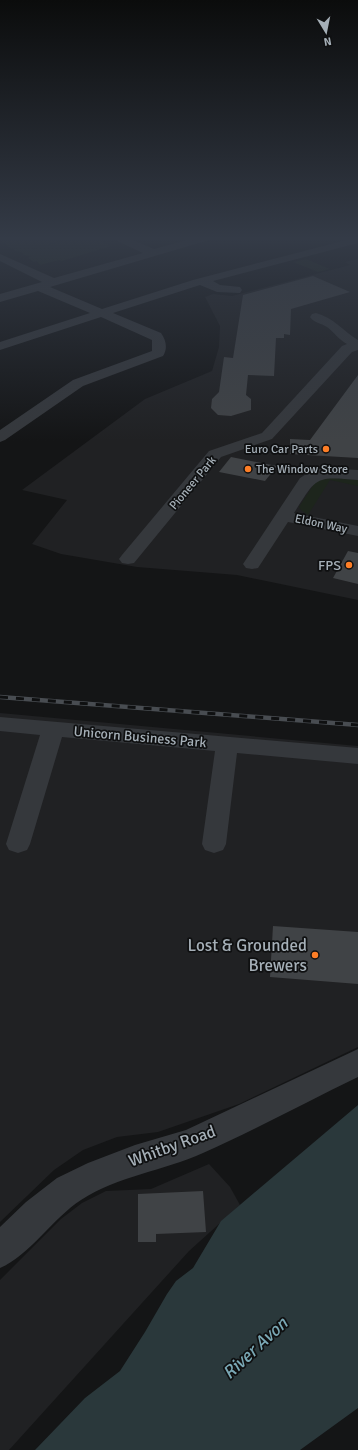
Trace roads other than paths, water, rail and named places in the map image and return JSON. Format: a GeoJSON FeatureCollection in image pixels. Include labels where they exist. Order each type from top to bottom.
{"type":"FeatureCollection","features":[{"type":"Feature","properties":{"kind":"street"},"geometry":{"type":"LineString","coordinates":[[0,436],[78,383],[158,352],[159,340],[156,336],[86,306]]}},
{"type":"Feature","properties":{"kind":"street"},"geometry":{"type":"LineString","coordinates":[[0,346],[122,306]]}},
{"type":"Feature","properties":{"kind":"street","name":"Pioneer Park"},"geometry":{"type":"LineString","coordinates":[[316,317],[332,325],[344,337],[357,345]]}},
{"type":"Feature","properties":{"kind":"street","name":"Pioneer Park"},"geometry":{"type":"LineString","coordinates":[[128,559],[215,454],[267,436],[347,349],[357,345]]}},
{"type":"Feature","properties":{"kind":"street","name":"Eldon Way"},"geometry":{"type":"LineString","coordinates":[[252,564],[306,481],[312,475],[325,472],[358,475]]}},
{"type":"Feature","properties":{"kind":"street","name":"Eldon Way"},"geometry":{"type":"LineString","coordinates":[[284,516],[358,531]]}},
{"type":"Feature","properties":{"kind":"street","name":"Unicorn Business Park"},"geometry":{"type":"LineString","coordinates":[[0,724],[358,756]]}},
{"type":"Feature","properties":{"kind":"street","name":"Unicorn Business Park"},"geometry":{"type":"LineString","coordinates":[[18,844],[53,729]]}},
{"type":"Feature","properties":{"kind":"street","name":"Unicorn Business Park"},"geometry":{"type":"LineString","coordinates":[[214,844],[227,745]]}},
{"type":"Feature","properties":{"kind":"street","name":"Whitby Road"},"geometry":{"type":"LineString","coordinates":[[0,1251],[38,1214],[69,1189],[94,1176],[135,1160],[191,1144],[358,1062]]}},
{"type":"Feature","properties":{"kind":"water","name":"River Avon"},"geometry":{"type":"Polygon","coordinates":[[[358,1105],[358,1408],[300,1450],[35,1450],[85,1398],[120,1371],[167,1294],[176,1281],[193,1268],[221,1221],[358,1105]]]}},
{"type":"Feature","properties":{"kind":"railway"},"geometry":{"type":"LineString","coordinates":[[0,697],[358,725]]}},
{"type":"Feature","properties":{"kind":"place","name":"Euro Car Parts"},"geometry":{"type":"Point","coordinates":[326,449]}},
{"type":"Feature","properties":{"kind":"place","name":"The Window Store"},"geometry":{"type":"Point","coordinates":[248,469]}},
{"type":"Feature","properties":{"kind":"place","name":"FPS"},"geometry":{"type":"Point","coordinates":[349,565]}},
{"type":"Feature","properties":{"kind":"place","name":"Lost & Grounded Brewers"},"geometry":{"type":"Point","coordinates":[315,955]}}]}
